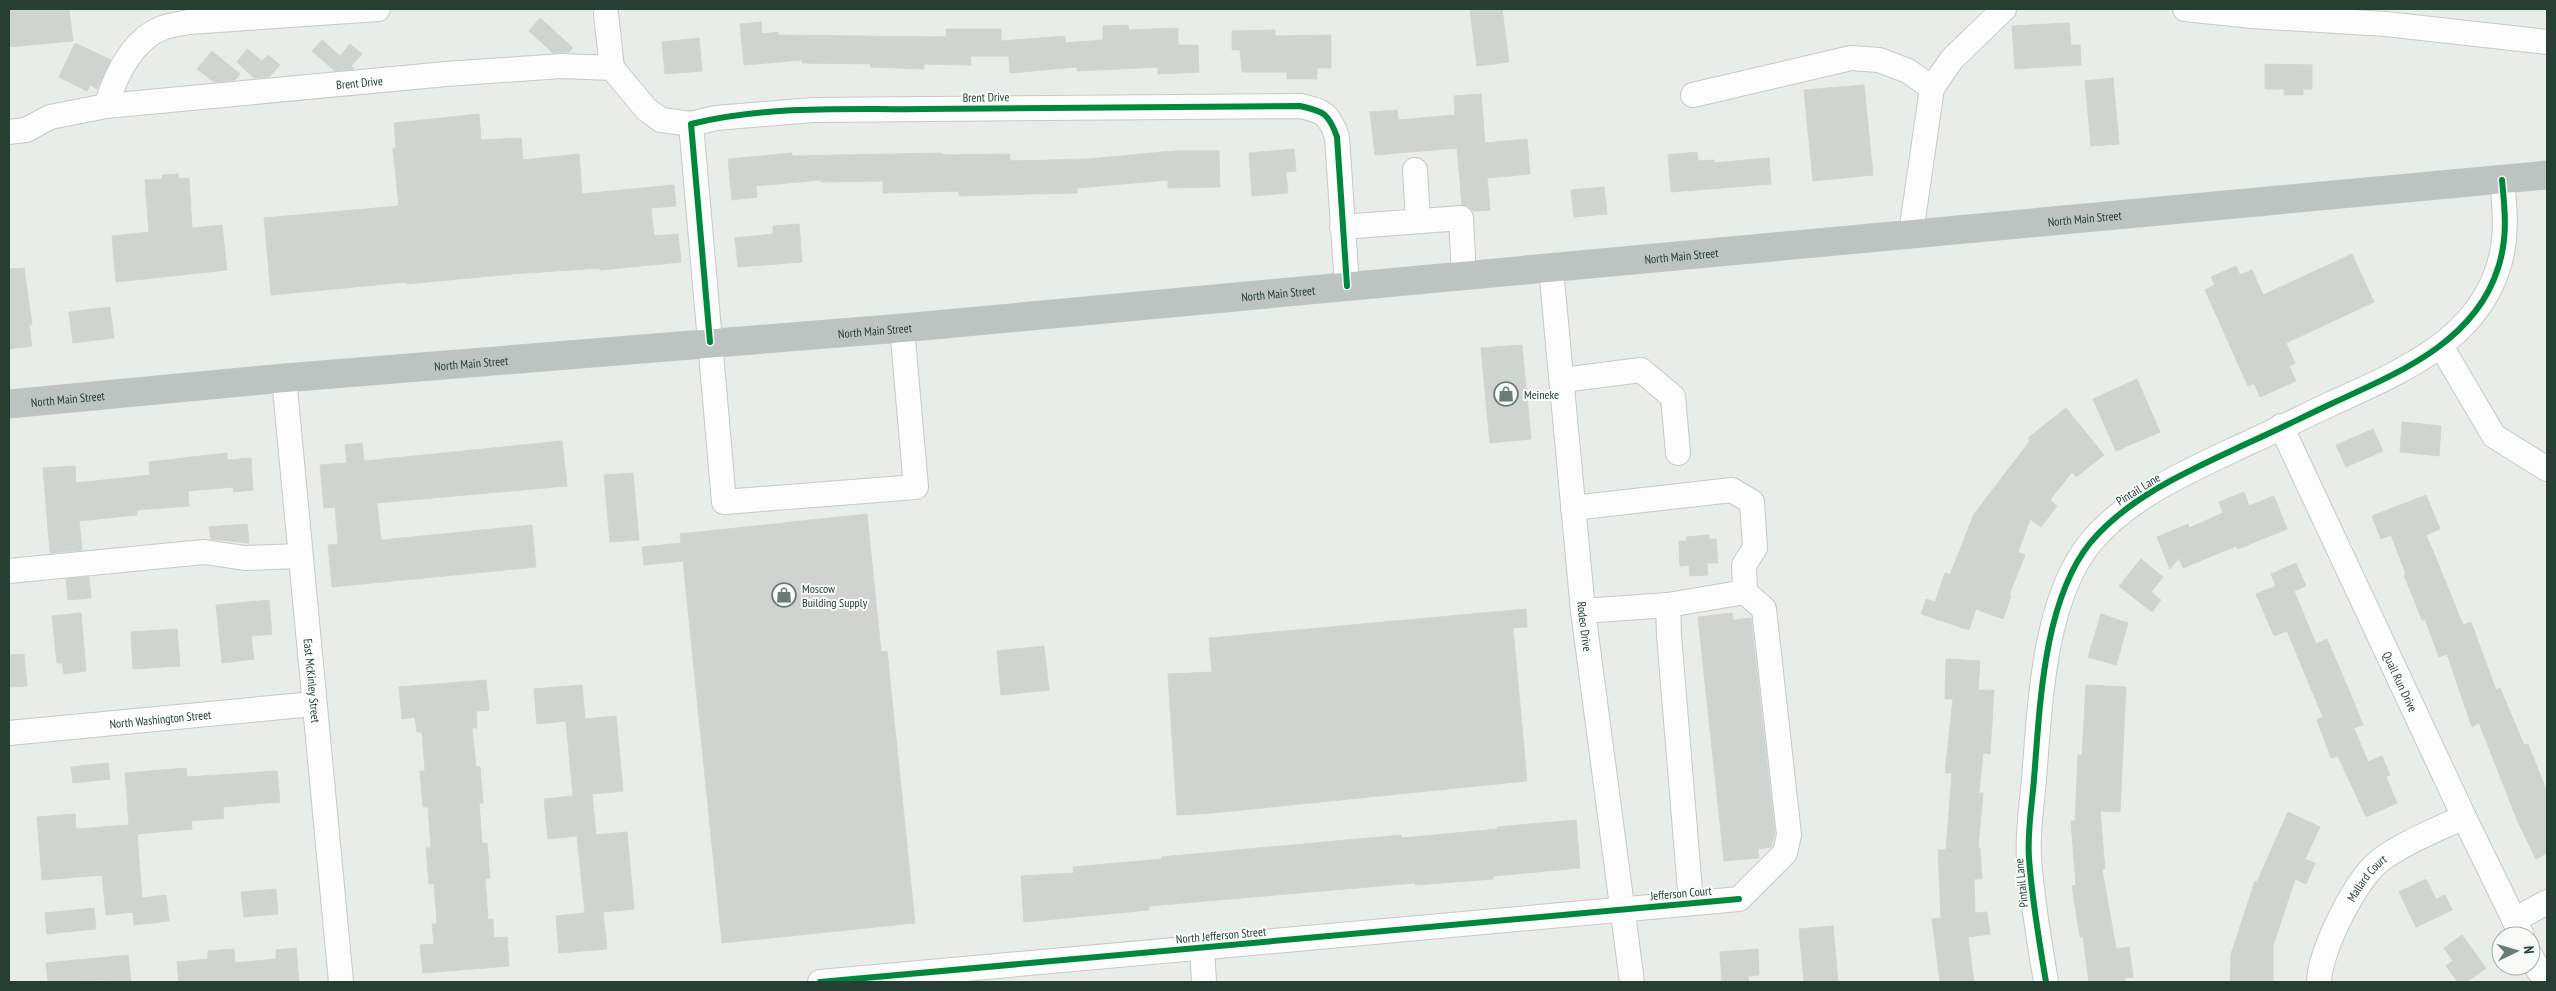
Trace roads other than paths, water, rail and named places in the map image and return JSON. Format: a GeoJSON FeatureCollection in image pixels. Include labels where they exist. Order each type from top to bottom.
{"type":"FeatureCollection","features":[{"type":"Feature","properties":{"kind":"highway","name":"North Main Street"},"geometry":{"type":"LineString","coordinates":[[9,404],[284,378],[710,342],[902,328],[2547,175]]}},
{"type":"Feature","properties":{"kind":"street"},"geometry":{"type":"LineString","coordinates":[[106,106],[121,69],[142,40],[162,28],[189,22],[378,9]]}},
{"type":"Feature","properties":{"kind":"street"},"geometry":{"type":"LineString","coordinates":[[1911,233],[1932,88],[1952,59],[2004,9]]}},
{"type":"Feature","properties":{"kind":"street"},"geometry":{"type":"LineString","coordinates":[[2185,9],[2252,16],[2386,24],[2547,42]]}},
{"type":"Feature","properties":{"kind":"street"},"geometry":{"type":"LineString","coordinates":[[607,11],[612,68]]}},
{"type":"Feature","properties":{"kind":"street"},"geometry":{"type":"LineString","coordinates":[[1694,95],[1851,58],[1879,60],[1908,71],[1932,88]]}},
{"type":"Feature","properties":{"kind":"street","name":"Brent Drive"},"geometry":{"type":"LineString","coordinates":[[9,132],[26,130],[50,118],[106,106],[446,74],[562,66],[612,68],[646,109],[660,120],[691,124],[716,118],[813,110],[1300,106],[1319,110],[1331,119],[1337,137],[1346,286]]}},
{"type":"Feature","properties":{"kind":"street"},"geometry":{"type":"LineString","coordinates":[[691,124],[724,502],[916,486],[902,328]]}},
{"type":"Feature","properties":{"kind":"street"},"geometry":{"type":"LineString","coordinates":[[1415,170],[1418,220]]}},
{"type":"Feature","properties":{"kind":"street","name":"Pintail Lane"},"geometry":{"type":"LineString","coordinates":[[2046,982],[2029,854],[2039,714],[2052,626],[2063,591],[2090,544],[2116,516],[2196,467],[2281,426],[2404,371],[2441,346],[2464,324],[2485,296],[2498,270],[2504,242],[2506,218],[2502,180]]}},
{"type":"Feature","properties":{"kind":"street"},"geometry":{"type":"LineString","coordinates":[[1342,227],[1460,218],[1464,276]]}},
{"type":"Feature","properties":{"kind":"street","name":"Rodeo Drive"},"geometry":{"type":"LineString","coordinates":[[1551,269],[1563,380],[1582,611],[1624,909],[1632,982]]}},
{"type":"Feature","properties":{"kind":"street"},"geometry":{"type":"LineString","coordinates":[[2441,346],[2494,436],[2547,469]]}},
{"type":"Feature","properties":{"kind":"street"},"geometry":{"type":"LineString","coordinates":[[1563,380],[1641,370],[1674,398],[1678,453]]}},
{"type":"Feature","properties":{"kind":"street","name":"East McKinley Street"},"geometry":{"type":"LineString","coordinates":[[284,378],[313,704],[341,982]]}},
{"type":"Feature","properties":{"kind":"street","name":"Quail Run Drive"},"geometry":{"type":"LineString","coordinates":[[2281,426],[2517,926]]}},
{"type":"Feature","properties":{"kind":"street"},"geometry":{"type":"LineString","coordinates":[[1574,508],[1732,490],[1752,502],[1755,548],[1744,566],[1745,592],[1668,605],[1582,611]]}},
{"type":"Feature","properties":{"kind":"street"},"geometry":{"type":"LineString","coordinates":[[9,571],[204,552],[245,558],[300,556]]}},
{"type":"Feature","properties":{"kind":"street","name":"Jefferson Court"},"geometry":{"type":"LineString","coordinates":[[1624,909],[1739,899],[1784,853],[1789,835],[1764,608],[1745,592]]}},
{"type":"Feature","properties":{"kind":"street"},"geometry":{"type":"LineString","coordinates":[[1668,605],[1668,635],[1691,903]]}},
{"type":"Feature","properties":{"kind":"street","name":"North Washington Street"},"geometry":{"type":"LineString","coordinates":[[9,733],[313,704]]}},
{"type":"Feature","properties":{"kind":"street","name":"Mallard Court"},"geometry":{"type":"LineString","coordinates":[[2319,982],[2334,928],[2353,895],[2380,860],[2416,839],[2464,817]]}},
{"type":"Feature","properties":{"kind":"street"},"geometry":{"type":"LineString","coordinates":[[2520,926],[2547,902]]}},
{"type":"Feature","properties":{"kind":"street","name":"North Jefferson Street"},"geometry":{"type":"LineString","coordinates":[[820,982],[974,976],[1202,948],[1624,909]]}},
{"type":"Feature","properties":{"kind":"street"},"geometry":{"type":"LineString","coordinates":[[1202,948],[1204,982]]}},
{"type":"Feature","properties":{"kind":"place","name":"Meineke"},"geometry":{"type":"Point","coordinates":[1506,394]}},
{"type":"Feature","properties":{"kind":"place","name":"Moscow Building Supply"},"geometry":{"type":"Point","coordinates":[784,595]}}]}
